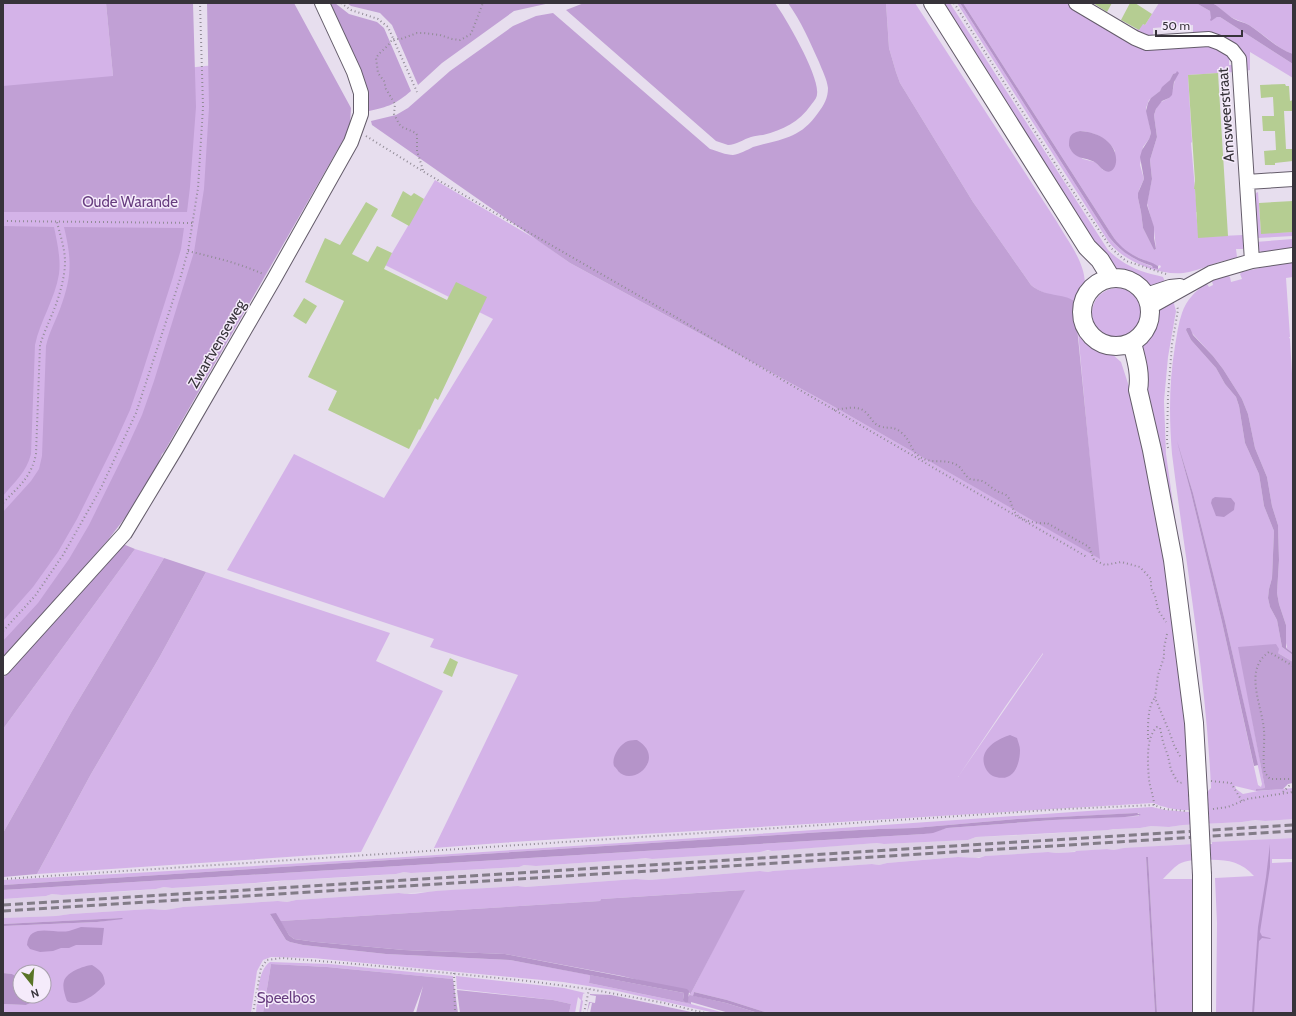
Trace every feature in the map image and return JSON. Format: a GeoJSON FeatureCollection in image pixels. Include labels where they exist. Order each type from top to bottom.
{"type":"FeatureCollection","features":[{"type":"Feature","properties":{"kind":"main road"},"geometry":{"type":"LineString","coordinates":[[933,3],[1087,247],[1090,264],[1104,281]]}},
{"type":"Feature","properties":{"kind":"main road"},"geometry":{"type":"LineString","coordinates":[[1121,278],[1131,282],[1140,288],[1148,301],[1150,318],[1147,328],[1141,336],[1126,345],[1105,345],[1094,339],[1086,329],[1082,318],[1082,305],[1087,294],[1104,281],[1121,278]]}},
{"type":"Feature","properties":{"kind":"main road"},"geometry":{"type":"LineString","coordinates":[[1126,345],[1134,384],[1138,390],[1152,450],[1173,560],[1203,787],[1202,1013]]}},
{"type":"Feature","properties":{"kind":"street","name":"Zwartvenseweg"},"geometry":{"type":"LineString","coordinates":[[3,668],[124,533],[175,450],[351,142],[362,114],[361,93],[354,72],[322,3]]}},
{"type":"Feature","properties":{"kind":"street","name":"Amsweerstraat"},"geometry":{"type":"LineString","coordinates":[[1076,3],[1146,43],[1210,39],[1232,50],[1239,59],[1252,261]]}},
{"type":"Feature","properties":{"kind":"street","name":"Amsweerstraat"},"geometry":{"type":"LineString","coordinates":[[1247,182],[1293,179]]}},
{"type":"Feature","properties":{"kind":"street"},"geometry":{"type":"LineString","coordinates":[[1148,301],[1188,285],[1211,273],[1252,261],[1293,255]]}},
{"type":"Feature","properties":{"kind":"path"},"geometry":{"type":"LineString","coordinates":[[3,631],[35,596],[63,555],[101,488],[136,412],[148,380],[188,251],[198,188],[203,107],[200,3]]}},
{"type":"Feature","properties":{"kind":"path"},"geometry":{"type":"LineString","coordinates":[[341,3],[351,10],[378,19],[388,27],[417,92]]}},
{"type":"Feature","properties":{"kind":"path"},"geometry":{"type":"LineString","coordinates":[[393,38],[401,39],[417,33],[424,33],[460,40],[471,34],[483,3]]}},
{"type":"Feature","properties":{"kind":"path"},"geometry":{"type":"LineString","coordinates":[[954,3],[1064,177],[1111,248],[1126,261],[1165,274],[1178,310],[1172,344],[1168,396],[1166,441],[1168,448]]}},
{"type":"Feature","properties":{"kind":"path"},"geometry":{"type":"LineString","coordinates":[[393,38],[390,44],[381,51],[376,58],[376,68],[384,80],[386,89],[395,104],[393,111],[396,120],[402,127],[416,133],[417,151],[423,170]]}},
{"type":"Feature","properties":{"kind":"path"},"geometry":{"type":"LineString","coordinates":[[356,130],[1087,557]]}},
{"type":"Feature","properties":{"kind":"path"},"geometry":{"type":"LineString","coordinates":[[3,220],[192,223]]}},
{"type":"Feature","properties":{"kind":"path"},"geometry":{"type":"LineString","coordinates":[[3,503],[27,478],[34,466],[36,454],[40,345],[43,334],[55,307],[64,274],[64,250],[57,222]]}},
{"type":"Feature","properties":{"kind":"path"},"geometry":{"type":"LineString","coordinates":[[188,251],[250,268],[274,279]]}},
{"type":"Feature","properties":{"kind":"path"},"geometry":{"type":"LineString","coordinates":[[834,410],[855,407],[864,411],[872,421],[880,426],[893,427],[909,440],[913,451],[927,461],[946,461],[962,468],[966,476],[970,479],[982,481],[1008,497],[1014,511],[1022,518],[1032,522],[1047,523],[1089,546],[1094,560],[1107,566],[1121,562],[1140,566],[1151,578],[1151,588],[1155,596],[1158,610],[1167,624]]}},
{"type":"Feature","properties":{"kind":"path"},"geometry":{"type":"LineString","coordinates":[[1154,805],[1149,779],[1148,720],[1152,701],[1155,698],[1158,675],[1164,657],[1164,648],[1168,629]]}},
{"type":"Feature","properties":{"kind":"path"},"geometry":{"type":"LineString","coordinates":[[1293,666],[1269,652],[1264,656],[1258,665],[1255,681],[1264,728],[1265,774],[1270,779],[1274,780],[1293,779]]}},
{"type":"Feature","properties":{"kind":"path"},"geometry":{"type":"LineString","coordinates":[[1155,698],[1181,759]]}},
{"type":"Feature","properties":{"kind":"path"},"geometry":{"type":"LineString","coordinates":[[1148,741],[1156,727],[1160,728],[1171,770],[1180,783],[1183,783],[1184,777]]}},
{"type":"Feature","properties":{"kind":"path"},"geometry":{"type":"LineString","coordinates":[[1203,787],[1231,783],[1242,801]]}},
{"type":"Feature","properties":{"kind":"path"},"geometry":{"type":"LineString","coordinates":[[1282,793],[1289,786],[1293,786]]}},
{"type":"Feature","properties":{"kind":"path"},"geometry":{"type":"LineString","coordinates":[[1206,809],[1228,808],[1247,799],[1293,792]]}},
{"type":"Feature","properties":{"kind":"path"},"geometry":{"type":"LineString","coordinates":[[3,879],[1041,811],[1154,805],[1164,809],[1185,811],[1192,810]]}},
{"type":"Feature","properties":{"kind":"path"},"geometry":{"type":"LineString","coordinates":[[253,1013],[261,968],[267,960],[282,958],[454,974],[589,989],[705,1013]]}},
{"type":"Feature","properties":{"kind":"path"},"geometry":{"type":"LineString","coordinates":[[454,974],[455,1013]]}},
{"type":"Feature","properties":{"kind":"path"},"geometry":{"type":"LineString","coordinates":[[584,1013],[589,989]]}},
{"type":"Feature","properties":{"kind":"path"},"geometry":{"type":"LineString","coordinates":[[690,1013],[691,1009]]}},
{"type":"Feature","properties":{"kind":"shaded area"},"geometry":{"type":"Polygon","coordinates":[[[960,3],[963,3],[1115,239],[1127,251],[1158,266],[1158,269],[1153,268],[1152,266],[1128,255],[1109,237],[960,3]]]}},
{"type":"Feature","properties":{"kind":"shaded area"},"geometry":{"type":"Polygon","coordinates":[[[1196,3],[1213,4],[1234,19],[1249,25],[1275,45],[1293,54],[1293,64],[1220,17],[1217,17],[1211,21],[1210,11],[1196,3]]]}},
{"type":"Feature","properties":{"kind":"shaded area"},"geometry":{"type":"Polygon","coordinates":[[[1177,71],[1179,73],[1174,82],[1172,95],[1162,101],[1156,109],[1154,115],[1157,137],[1150,160],[1152,179],[1147,205],[1154,227],[1156,249],[1154,250],[1143,228],[1138,198],[1138,193],[1144,179],[1140,157],[1151,133],[1146,111],[1148,103],[1177,71]]]}},
{"type":"Feature","properties":{"kind":"shaded area"},"geometry":{"type":"Polygon","coordinates":[[[1080,131],[1097,135],[1108,141],[1114,150],[1116,159],[1115,166],[1111,171],[1106,171],[1096,163],[1075,155],[1069,146],[1069,140],[1073,134],[1080,131]]]}},
{"type":"Feature","properties":{"kind":"shaded area"},"geometry":{"type":"Polygon","coordinates":[[[1187,328],[1190,328],[1193,335],[1223,369],[1242,399],[1248,414],[1255,448],[1267,477],[1272,506],[1278,525],[1279,560],[1277,593],[1286,625],[1286,648],[1293,653],[1293,655],[1282,647],[1277,620],[1270,607],[1268,598],[1272,578],[1274,531],[1264,506],[1259,474],[1245,443],[1239,406],[1236,397],[1225,384],[1216,368],[1191,340],[1186,330],[1187,328]]]}},
{"type":"Feature","properties":{"kind":"shaded area"},"geometry":{"type":"Polygon","coordinates":[[[1177,441],[1193,493],[1225,621],[1258,765],[1254,766],[1222,622],[1177,441]]]}},
{"type":"Feature","properties":{"kind":"shaded area"},"geometry":{"type":"Polygon","coordinates":[[[1215,497],[1231,498],[1235,503],[1234,510],[1224,517],[1216,516],[1211,503],[1212,499],[1215,497]]]}},
{"type":"Feature","properties":{"kind":"shaded area"},"geometry":{"type":"Polygon","coordinates":[[[1010,735],[1017,738],[1020,747],[1019,761],[1015,771],[1007,777],[1002,778],[989,774],[984,761],[986,750],[995,742],[1010,735]]]}},
{"type":"Feature","properties":{"kind":"shaded area"},"geometry":{"type":"Polygon","coordinates":[[[637,740],[645,747],[649,755],[648,762],[644,769],[639,773],[632,776],[624,775],[614,766],[613,762],[615,755],[619,748],[625,743],[637,740]]]}},
{"type":"Feature","properties":{"kind":"shaded area"},"geometry":{"type":"Polygon","coordinates":[[[1137,813],[1141,815],[947,828],[933,833],[924,834],[3,890],[3,885],[823,832],[914,828],[1017,819],[1137,813]]]}},
{"type":"Feature","properties":{"kind":"shaded area"},"geometry":{"type":"Polygon","coordinates":[[[1293,819],[1293,838],[1114,850],[1107,849],[1056,853],[1048,852],[985,856],[976,858],[958,857],[879,865],[872,864],[768,872],[760,871],[649,880],[636,879],[411,893],[405,895],[399,893],[296,900],[287,902],[278,901],[183,907],[165,910],[150,909],[56,916],[3,918],[3,899],[46,896],[52,894],[62,895],[131,891],[164,887],[172,888],[276,882],[286,879],[294,880],[369,876],[404,872],[412,873],[518,867],[524,865],[536,866],[877,843],[884,844],[968,840],[976,837],[1045,834],[1151,826],[1169,827],[1254,820],[1265,821],[1293,819]]]}},
{"type":"Feature","properties":{"kind":"shaded area"},"geometry":{"type":"Polygon","coordinates":[[[1270,844],[1270,867],[1260,932],[1262,936],[1271,939],[1262,938],[1259,941],[1254,1013],[1252,1013],[1258,927],[1270,844]]]}},
{"type":"Feature","properties":{"kind":"shaded area"},"geometry":{"type":"Polygon","coordinates":[[[1146,857],[1148,857],[1157,1013],[1155,1013],[1146,857]]]}},
{"type":"Feature","properties":{"kind":"shaded area"},"geometry":{"type":"Polygon","coordinates":[[[276,913],[289,935],[294,939],[404,950],[505,954],[687,989],[689,991],[688,1002],[683,1000],[684,993],[510,960],[386,954],[303,945],[286,940],[270,914],[276,913]]]}},
{"type":"Feature","properties":{"kind":"shaded area"},"geometry":{"type":"Polygon","coordinates":[[[123,919],[97,922],[3,926],[3,924],[123,919]]]}},
{"type":"Feature","properties":{"kind":"shaded area"},"geometry":{"type":"Polygon","coordinates":[[[81,927],[104,928],[102,945],[76,945],[69,948],[40,952],[30,949],[27,945],[29,938],[37,931],[43,930],[63,932],[81,927]]]}},
{"type":"Feature","properties":{"kind":"shaded area"},"geometry":{"type":"Polygon","coordinates":[[[92,965],[102,973],[105,984],[95,994],[86,1000],[77,1003],[67,1001],[63,986],[68,975],[76,970],[92,965]]]}},
{"type":"Feature","properties":{"kind":"shaded area"},"geometry":{"type":"Polygon","coordinates":[[[3,973],[12,974],[12,1004],[28,1004],[26,1005],[3,1004],[3,973]]]}},
{"type":"Feature","properties":{"kind":"shaded area"},"geometry":{"type":"Polygon","coordinates":[[[694,992],[727,1000],[768,1013],[758,1013],[726,1003],[693,996],[694,992]]]}},
{"type":"Feature","properties":{"kind":"green space","name":"Oude Warande"},"geometry":{"type":"Polygon","coordinates":[[[3,3],[106,3],[113,76],[270,59],[127,500],[3,656],[3,3]]]}},
{"type":"Feature","properties":{"kind":"green space"},"geometry":{"type":"Polygon","coordinates":[[[106,3],[193,3],[196,107],[187,212],[3,212],[3,86],[113,76],[106,3]]]}},
{"type":"Feature","properties":{"kind":"green space"},"geometry":{"type":"Polygon","coordinates":[[[207,3],[294,3],[351,108],[350,125],[346,135],[162,454],[156,469],[134,506],[108,540],[3,660],[3,641],[38,603],[69,559],[89,525],[142,415],[154,381],[194,252],[204,189],[209,107],[207,3]]]}},
{"type":"Feature","properties":{"kind":"green space"},"geometry":{"type":"Polygon","coordinates":[[[315,3],[335,3],[349,14],[377,22],[384,28],[411,91],[392,104],[369,111],[366,93],[315,3]]]}},
{"type":"Feature","properties":{"kind":"green space"},"geometry":{"type":"Polygon","coordinates":[[[347,3],[550,3],[514,11],[442,63],[418,85],[392,25],[380,13],[351,6],[347,3]]]}},
{"type":"Feature","properties":{"kind":"green space"},"geometry":{"type":"Polygon","coordinates":[[[584,3],[775,3],[787,21],[808,62],[817,86],[816,97],[806,111],[796,121],[784,128],[763,135],[751,137],[731,145],[716,141],[566,10],[584,3]]]}},
{"type":"Feature","properties":{"kind":"green space"},"geometry":{"type":"Polygon","coordinates":[[[788,3],[886,3],[889,48],[900,83],[973,202],[1031,285],[1042,292],[1065,297],[1076,302],[1076,317],[1100,559],[831,405],[570,263],[372,125],[371,121],[396,115],[408,108],[450,71],[513,26],[536,16],[553,13],[710,149],[724,154],[738,154],[753,147],[781,140],[797,133],[811,122],[822,107],[828,92],[827,81],[816,54],[788,3]]]}},
{"type":"Feature","properties":{"kind":"green space"},"geometry":{"type":"Polygon","coordinates":[[[886,3],[915,3],[1057,222],[1076,254],[1083,272],[1085,281],[1084,289],[1076,302],[1073,300],[1056,297],[1031,285],[973,202],[900,83],[889,48],[886,3]]]}},
{"type":"Feature","properties":{"kind":"green space"},"geometry":{"type":"Polygon","coordinates":[[[940,3],[950,3],[1108,250],[1123,262],[1134,268],[1163,277],[1166,284],[1152,287],[1112,270],[940,3]]]}},
{"type":"Feature","properties":{"kind":"green space"},"geometry":{"type":"Polygon","coordinates":[[[957,3],[960,3],[1109,237],[1119,248],[1131,257],[1158,269],[1161,267],[1160,265],[1158,266],[1127,252],[1118,244],[963,3],[1067,3],[1133,44],[1213,45],[1234,60],[1229,60],[1229,65],[1235,65],[1235,72],[1188,75],[1191,143],[1199,237],[1243,235],[1243,249],[1236,249],[1237,257],[1232,259],[1189,272],[1168,273],[1145,267],[1134,262],[1123,256],[1108,241],[957,3]],[[1178,73],[1173,74],[1171,79],[1160,91],[1149,100],[1146,108],[1151,133],[1149,139],[1143,147],[1140,165],[1144,179],[1139,190],[1138,198],[1143,228],[1154,250],[1156,249],[1154,230],[1147,203],[1152,179],[1150,160],[1157,137],[1154,115],[1159,103],[1169,98],[1178,73]],[[1080,131],[1069,145],[1071,150],[1083,159],[1095,162],[1103,170],[1107,171],[1115,151],[1112,146],[1100,136],[1080,131]]]}},
{"type":"Feature","properties":{"kind":"green space"},"geometry":{"type":"Polygon","coordinates":[[[1159,3],[1196,3],[1210,11],[1213,19],[1220,17],[1293,64],[1293,78],[1250,52],[1250,70],[1245,71],[1244,58],[1193,34],[1193,25],[1153,28],[1153,37],[1145,37],[1136,31],[1141,23],[1145,25],[1159,3]]]}},
{"type":"Feature","properties":{"kind":"green space"},"geometry":{"type":"Polygon","coordinates":[[[1212,3],[1293,3],[1293,54],[1276,45],[1249,25],[1229,16],[1212,3]]]}},
{"type":"Feature","properties":{"kind":"green space"},"geometry":{"type":"Polygon","coordinates":[[[435,180],[539,241],[570,263],[831,405],[1099,558],[1077,321],[1083,335],[1087,339],[1094,345],[1112,354],[1121,362],[1137,411],[1167,562],[1191,781],[1189,810],[1180,810],[1153,803],[434,848],[518,675],[430,647],[434,639],[227,570],[294,454],[384,498],[493,319],[385,265],[435,180]],[[1043,654],[1005,707],[958,777],[1043,654]]]}},
{"type":"Feature","properties":{"kind":"green space"},"geometry":{"type":"Polygon","coordinates":[[[1258,192],[1261,233],[1293,232],[1293,236],[1257,238],[1255,198],[1256,193],[1258,192]]]}},
{"type":"Feature","properties":{"kind":"green space"},"geometry":{"type":"Polygon","coordinates":[[[3,226],[54,227],[58,250],[59,274],[35,345],[31,454],[23,472],[3,496],[3,226]]]}},
{"type":"Feature","properties":{"kind":"green space"},"geometry":{"type":"Polygon","coordinates":[[[64,227],[184,228],[181,249],[173,277],[141,377],[130,410],[115,443],[77,519],[58,552],[33,587],[3,621],[3,512],[31,481],[39,469],[42,456],[46,346],[64,298],[70,268],[64,227]]]}},
{"type":"Feature","properties":{"kind":"green space"},"geometry":{"type":"Polygon","coordinates":[[[1293,239],[1293,248],[1263,253],[1257,249],[1255,242],[1293,239]]]}},
{"type":"Feature","properties":{"kind":"green space"},"geometry":{"type":"Polygon","coordinates":[[[1293,263],[1293,277],[1286,278],[1293,391],[1293,653],[1286,648],[1286,625],[1277,593],[1279,560],[1278,525],[1272,506],[1267,477],[1255,448],[1248,414],[1242,399],[1223,369],[1191,332],[1186,330],[1191,340],[1216,368],[1225,384],[1236,397],[1239,406],[1245,443],[1259,474],[1264,506],[1274,531],[1272,578],[1268,598],[1270,607],[1277,620],[1282,647],[1293,655],[1293,662],[1278,653],[1239,647],[1265,788],[1257,789],[1256,791],[1235,786],[1236,789],[1243,794],[1293,788],[1293,819],[976,837],[968,840],[884,844],[877,843],[536,866],[524,865],[519,867],[411,873],[404,872],[396,874],[284,880],[245,884],[172,888],[164,887],[156,889],[62,895],[52,894],[46,896],[3,899],[3,890],[924,834],[947,828],[1053,820],[1139,816],[1139,813],[1017,819],[914,828],[823,832],[3,885],[3,880],[483,852],[1152,807],[1165,810],[1189,812],[1190,807],[1208,806],[1141,348],[1150,333],[1159,310],[1173,300],[1176,311],[1168,357],[1164,401],[1166,454],[1197,673],[1207,792],[1211,788],[1205,704],[1172,454],[1170,400],[1173,359],[1181,317],[1186,304],[1195,292],[1207,284],[1209,287],[1213,285],[1212,281],[1226,275],[1230,277],[1231,282],[1242,279],[1240,274],[1242,272],[1268,266],[1293,263]],[[1179,448],[1222,622],[1258,785],[1261,787],[1262,784],[1225,621],[1193,493],[1179,448]]]}},
{"type":"Feature","properties":{"kind":"green space"},"geometry":{"type":"Polygon","coordinates":[[[1112,288],[1122,288],[1135,295],[1142,308],[1142,318],[1135,331],[1122,338],[1112,338],[1103,334],[1096,327],[1092,318],[1092,308],[1096,299],[1103,292],[1112,288]]]}},
{"type":"Feature","properties":{"kind":"green space"},"geometry":{"type":"Polygon","coordinates":[[[123,544],[135,549],[3,729],[3,678],[123,544]]]}},
{"type":"Feature","properties":{"kind":"green space"},"geometry":{"type":"Polygon","coordinates":[[[135,549],[164,558],[72,711],[3,833],[3,729],[135,549]]]}},
{"type":"Feature","properties":{"kind":"green space"},"geometry":{"type":"Polygon","coordinates":[[[164,558],[206,572],[159,658],[91,774],[37,874],[3,877],[3,833],[72,711],[164,558]]]}},
{"type":"Feature","properties":{"kind":"green space"},"geometry":{"type":"Polygon","coordinates":[[[206,572],[390,633],[376,661],[443,691],[361,852],[37,874],[91,774],[159,658],[206,572]]]}},
{"type":"Feature","properties":{"kind":"green space"},"geometry":{"type":"Polygon","coordinates":[[[1276,644],[1279,649],[1278,653],[1293,662],[1293,783],[1288,784],[1283,789],[1256,791],[1256,789],[1265,788],[1238,647],[1276,644]]]}},
{"type":"Feature","properties":{"kind":"green space"},"geometry":{"type":"Polygon","coordinates":[[[1293,838],[1293,859],[1272,859],[1272,863],[1293,862],[1293,1013],[1216,1013],[1217,923],[1215,878],[1254,876],[1243,867],[1224,860],[1191,860],[1179,864],[1163,879],[1193,879],[1196,1013],[1157,1013],[1148,857],[1146,857],[1155,1013],[768,1013],[727,1000],[694,992],[693,996],[690,995],[744,890],[601,899],[600,901],[280,921],[276,914],[270,914],[286,940],[303,945],[386,954],[510,960],[590,975],[589,983],[691,1004],[725,1013],[715,1013],[613,990],[563,982],[313,958],[271,957],[263,960],[257,971],[251,1013],[3,1013],[3,1004],[52,1004],[52,964],[12,964],[12,974],[3,973],[3,926],[97,922],[123,918],[3,924],[3,918],[56,916],[150,909],[165,910],[183,907],[278,901],[287,902],[296,900],[399,893],[413,894],[446,890],[518,886],[525,887],[636,879],[649,880],[760,871],[768,872],[872,864],[879,865],[958,857],[979,858],[985,856],[1048,852],[1056,853],[1212,844],[1212,842],[1293,838]]]}},
{"type":"Feature","properties":{"kind":"green space"},"geometry":{"type":"Polygon","coordinates":[[[745,890],[690,995],[726,1003],[758,1013],[729,1013],[691,1002],[691,1004],[589,983],[590,975],[684,993],[683,1000],[689,996],[690,993],[622,976],[505,954],[404,950],[294,939],[289,935],[280,921],[600,901],[601,899],[745,890]]]}},
{"type":"Feature","properties":{"kind":"green space"},"geometry":{"type":"Polygon","coordinates":[[[270,962],[329,964],[453,976],[453,979],[327,967],[271,964],[263,1013],[256,1013],[260,978],[266,966],[270,962]]]}},
{"type":"Feature","properties":{"kind":"green space","name":"Speelbos"},"geometry":{"type":"Polygon","coordinates":[[[271,964],[327,967],[453,979],[458,1013],[416,1013],[423,986],[413,1013],[263,1013],[271,964]]]}},
{"type":"Feature","properties":{"kind":"green space"},"geometry":{"type":"Polygon","coordinates":[[[456,976],[564,988],[585,993],[583,994],[581,1013],[579,1013],[581,1000],[578,997],[575,1013],[569,1013],[571,1004],[553,1000],[457,989],[456,976]]]}},
{"type":"Feature","properties":{"kind":"green space"},"geometry":{"type":"Polygon","coordinates":[[[457,990],[553,1000],[571,1004],[569,1013],[460,1013],[457,990]]]}},
{"type":"Feature","properties":{"kind":"green space"},"geometry":{"type":"Polygon","coordinates":[[[590,994],[611,995],[696,1013],[590,1013],[592,1003],[590,1003],[587,1013],[589,1002],[595,1003],[596,996],[590,994]]]}},
{"type":"Feature","properties":{"kind":"building"},"geometry":{"type":"Polygon","coordinates":[[[1093,3],[1112,3],[1107,12],[1093,3]]]}},
{"type":"Feature","properties":{"kind":"building"},"geometry":{"type":"Polygon","coordinates":[[[1130,3],[1135,3],[1152,14],[1145,25],[1143,24],[1139,30],[1121,20],[1130,3]]]}},
{"type":"Feature","properties":{"kind":"building"},"geometry":{"type":"Polygon","coordinates":[[[1218,73],[1228,236],[1198,238],[1188,75],[1218,73]]]}},
{"type":"Feature","properties":{"kind":"building"},"geometry":{"type":"Polygon","coordinates":[[[1285,84],[1286,86],[1289,86],[1290,101],[1293,100],[1293,111],[1284,111],[1286,149],[1293,149],[1293,161],[1275,163],[1275,165],[1265,165],[1264,151],[1276,150],[1275,131],[1263,131],[1262,116],[1274,116],[1273,97],[1261,98],[1260,85],[1285,84]]]}},
{"type":"Feature","properties":{"kind":"building"},"geometry":{"type":"Polygon","coordinates":[[[403,191],[411,196],[414,193],[424,199],[409,226],[391,216],[403,191]]]}},
{"type":"Feature","properties":{"kind":"building"},"geometry":{"type":"Polygon","coordinates":[[[1293,201],[1293,232],[1261,234],[1259,203],[1293,201]]]}},
{"type":"Feature","properties":{"kind":"building"},"geometry":{"type":"Polygon","coordinates":[[[366,202],[378,209],[352,254],[368,262],[377,246],[392,253],[384,269],[447,300],[456,282],[487,297],[438,400],[435,398],[409,449],[328,410],[337,391],[308,377],[344,301],[305,282],[325,238],[340,245],[366,202]]]}},
{"type":"Feature","properties":{"kind":"building"},"geometry":{"type":"Polygon","coordinates":[[[304,298],[317,306],[306,324],[293,316],[304,298]]]}},
{"type":"Feature","properties":{"kind":"building"},"geometry":{"type":"Polygon","coordinates":[[[450,658],[458,662],[452,677],[443,673],[450,658]]]}},
{"type":"Feature","properties":{"kind":"railway"},"geometry":{"type":"LineString","coordinates":[[3,905],[1293,825]]}},
{"type":"Feature","properties":{"kind":"railway"},"geometry":{"type":"LineString","coordinates":[[3,911],[1293,831]]}}]}
